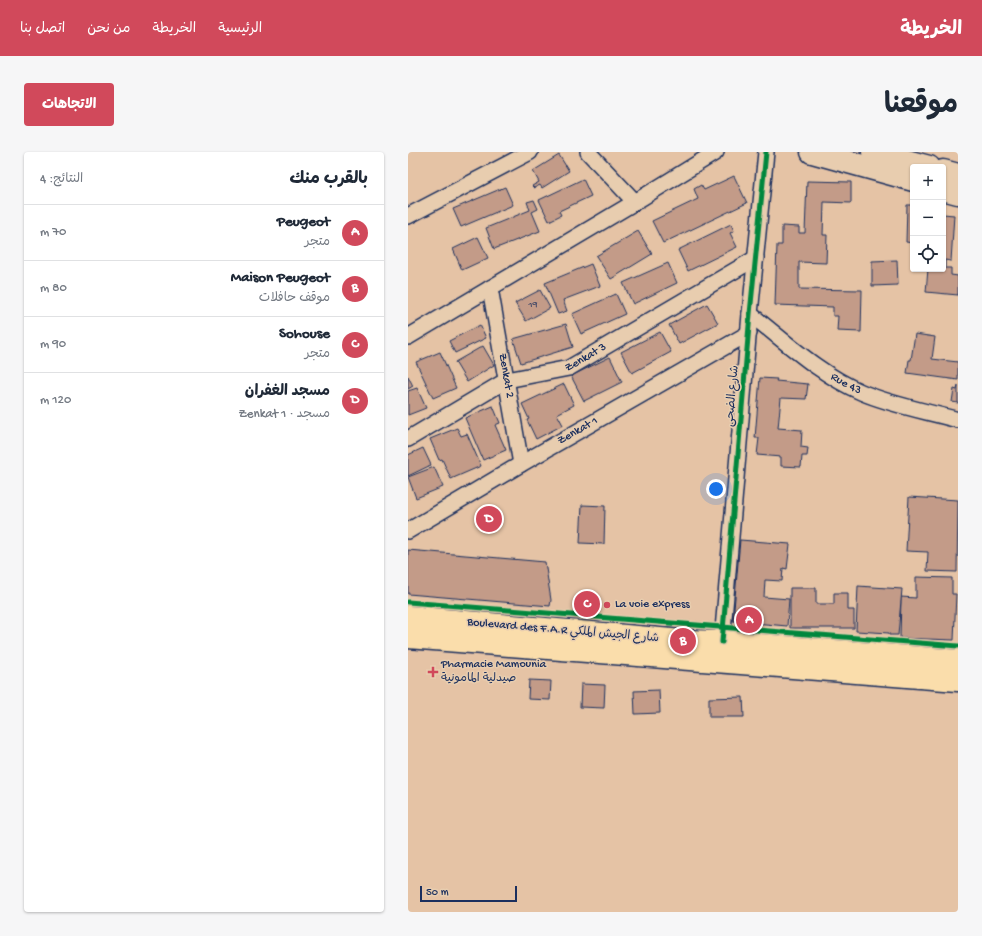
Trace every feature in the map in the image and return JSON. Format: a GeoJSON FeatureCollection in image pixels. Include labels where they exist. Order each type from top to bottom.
{"type":"FeatureCollection","features":[{"type":"Feature","properties":{"kind":"main road"},"geometry":{"type":"LineString","coordinates":[[812,152],[910,179]]}},
{"type":"Feature","properties":{"kind":"main road"},"geometry":{"type":"LineString","coordinates":[[873,152],[918,164]]}},
{"type":"Feature","properties":{"kind":"main road"},"geometry":{"type":"LineString","coordinates":[[946,172],[958,175]]}},
{"type":"Feature","properties":{"kind":"main road"},"geometry":{"type":"LineString","coordinates":[[946,189],[958,193]]}},
{"type":"Feature","properties":{"kind":"main road","name":"Boulevard des F.A.R شارع الجيش الملكي"},"geometry":{"type":"LineString","coordinates":[[408,617],[683,641],[722,642],[958,661]]}},
{"type":"Feature","properties":{"kind":"main road","name":"Boulevard des F.A.R شارع الجيش الملكي"},"geometry":{"type":"LineString","coordinates":[[408,637],[958,680]]}},
{"type":"Feature","properties":{"kind":"street"},"geometry":{"type":"LineString","coordinates":[[408,216],[530,152]]}},
{"type":"Feature","properties":{"kind":"street"},"geometry":{"type":"LineString","coordinates":[[588,152],[635,202]]}},
{"type":"Feature","properties":{"kind":"street"},"geometry":{"type":"LineString","coordinates":[[408,336],[635,202],[716,152]]}},
{"type":"Feature","properties":{"kind":"street","name":"شارع الضحى"},"geometry":{"type":"LineString","coordinates":[[722,642],[750,314],[766,152]]}},
{"type":"Feature","properties":{"kind":"street","name":"Zenkat 3"},"geometry":{"type":"LineString","coordinates":[[408,439],[507,380],[569,368],[756,258]]}},
{"type":"Feature","properties":{"kind":"street","name":"Zenkat 2"},"geometry":{"type":"LineString","coordinates":[[490,288],[507,380],[520,464]]}},
{"type":"Feature","properties":{"kind":"street","name":"Rue 43"},"geometry":{"type":"LineString","coordinates":[[750,314],[824,371],[860,392],[958,420]]}},
{"type":"Feature","properties":{"kind":"street","name":"Zenkat 1"},"geometry":{"type":"LineString","coordinates":[[408,531],[520,464],[749,333]]}},
{"type":"Feature","properties":{"kind":"building"},"geometry":{"type":"Polygon","coordinates":[[[559,155],[569,171],[542,188],[540,185],[534,188],[532,186],[539,182],[533,171],[559,155]]]}},
{"type":"Feature","properties":{"kind":"building"},"geometry":{"type":"Polygon","coordinates":[[[734,176],[747,203],[663,243],[652,221],[698,199],[694,189],[701,185],[704,190],[734,176]]]}},
{"type":"Feature","properties":{"kind":"building"},"geometry":{"type":"Polygon","coordinates":[[[583,179],[591,196],[559,211],[561,215],[549,221],[539,200],[583,179]]]}},
{"type":"Feature","properties":{"kind":"building"},"geometry":{"type":"Polygon","coordinates":[[[807,181],[851,182],[851,203],[824,202],[823,235],[827,235],[826,263],[799,262],[799,289],[862,290],[861,332],[837,331],[838,316],[833,316],[833,307],[775,305],[777,245],[782,245],[782,226],[799,227],[799,233],[805,233],[807,181]]]}},
{"type":"Feature","properties":{"kind":"building"},"geometry":{"type":"Polygon","coordinates":[[[505,187],[513,205],[461,227],[453,209],[505,187]]]}},
{"type":"Feature","properties":{"kind":"building"},"geometry":{"type":"Polygon","coordinates":[[[534,200],[538,209],[532,212],[540,231],[494,249],[486,228],[530,210],[527,202],[534,200]]]}},
{"type":"Feature","properties":{"kind":"building"},"geometry":{"type":"Polygon","coordinates":[[[907,205],[910,205],[910,243],[906,242],[907,205]]]}},
{"type":"Feature","properties":{"kind":"building"},"geometry":{"type":"Polygon","coordinates":[[[946,214],[954,215],[951,261],[946,260],[946,214]]]}},
{"type":"Feature","properties":{"kind":"building"},"geometry":{"type":"Polygon","coordinates":[[[731,224],[734,231],[730,233],[737,247],[688,271],[678,250],[731,224]]]}},
{"type":"Feature","properties":{"kind":"building"},"geometry":{"type":"Polygon","coordinates":[[[638,231],[652,254],[611,279],[596,256],[638,231]]]}},
{"type":"Feature","properties":{"kind":"building"},"geometry":{"type":"Polygon","coordinates":[[[478,237],[488,258],[462,270],[453,249],[478,237]]]}},
{"type":"Feature","properties":{"kind":"building"},"geometry":{"type":"Polygon","coordinates":[[[897,260],[898,285],[872,286],[872,261],[897,260]]]}},
{"type":"Feature","properties":{"kind":"building"},"geometry":{"type":"Polygon","coordinates":[[[668,263],[677,283],[633,304],[623,283],[668,263]]]}},
{"type":"Feature","properties":{"kind":"building"},"geometry":{"type":"Polygon","coordinates":[[[591,264],[600,286],[563,300],[567,311],[558,314],[545,283],[591,264]]]}},
{"type":"Feature","properties":{"kind":"building"},"geometry":{"type":"Polygon","coordinates":[[[946,268],[951,268],[951,275],[958,276],[958,295],[926,292],[928,272],[946,272],[946,268]]]}},
{"type":"Feature","properties":{"kind":"building"},"geometry":{"type":"Polygon","coordinates":[[[540,290],[550,308],[526,321],[515,303],[540,290]]]}},
{"type":"Feature","properties":{"kind":"building"},"geometry":{"type":"Polygon","coordinates":[[[616,294],[625,314],[581,334],[572,314],[616,294]]]}},
{"type":"Feature","properties":{"kind":"building"},"geometry":{"type":"Polygon","coordinates":[[[707,304],[718,323],[679,344],[669,325],[707,304]]]}},
{"type":"Feature","properties":{"kind":"building"},"geometry":{"type":"Polygon","coordinates":[[[566,324],[573,347],[521,363],[513,339],[566,324]]]}},
{"type":"Feature","properties":{"kind":"building"},"geometry":{"type":"Polygon","coordinates":[[[480,325],[486,338],[455,353],[449,341],[480,325]]]}},
{"type":"Feature","properties":{"kind":"building"},"geometry":{"type":"Polygon","coordinates":[[[660,332],[671,352],[632,373],[621,352],[660,332]]]}},
{"type":"Feature","properties":{"kind":"building"},"geometry":{"type":"Polygon","coordinates":[[[915,334],[935,337],[932,359],[958,362],[958,380],[907,373],[909,360],[911,360],[915,334]]]}},
{"type":"Feature","properties":{"kind":"building"},"geometry":{"type":"Polygon","coordinates":[[[483,346],[494,365],[467,382],[455,362],[483,346]]]}},
{"type":"Feature","properties":{"kind":"building"},"geometry":{"type":"Polygon","coordinates":[[[440,352],[456,388],[433,398],[416,362],[440,352]]]}},
{"type":"Feature","properties":{"kind":"building"},"geometry":{"type":"Polygon","coordinates":[[[610,357],[622,382],[584,401],[571,376],[610,357]]]}},
{"type":"Feature","properties":{"kind":"building"},"geometry":{"type":"Polygon","coordinates":[[[408,376],[413,386],[408,389],[408,376]]]}},
{"type":"Feature","properties":{"kind":"building"},"geometry":{"type":"Polygon","coordinates":[[[760,378],[808,384],[806,399],[781,398],[778,428],[802,430],[801,447],[808,448],[807,456],[802,456],[801,467],[781,466],[781,457],[757,455],[759,438],[755,438],[760,378]]]}},
{"type":"Feature","properties":{"kind":"building"},"geometry":{"type":"Polygon","coordinates":[[[564,384],[574,405],[557,414],[563,425],[536,439],[527,420],[529,419],[522,404],[564,384]]]}},
{"type":"Feature","properties":{"kind":"building"},"geometry":{"type":"Polygon","coordinates":[[[958,385],[958,403],[952,402],[954,389],[957,390],[958,385]]]}},
{"type":"Feature","properties":{"kind":"building"},"geometry":{"type":"Polygon","coordinates":[[[417,388],[426,408],[408,415],[408,391],[417,388]]]}},
{"type":"Feature","properties":{"kind":"building"},"geometry":{"type":"Polygon","coordinates":[[[493,406],[500,423],[495,425],[506,450],[483,460],[465,418],[493,406]]]}},
{"type":"Feature","properties":{"kind":"building"},"geometry":{"type":"Polygon","coordinates":[[[457,428],[461,436],[467,434],[481,466],[451,479],[442,459],[439,460],[430,439],[457,428]]]}},
{"type":"Feature","properties":{"kind":"building"},"geometry":{"type":"Polygon","coordinates":[[[423,448],[431,465],[408,476],[408,455],[423,448]]]}},
{"type":"Feature","properties":{"kind":"building"},"geometry":{"type":"Polygon","coordinates":[[[434,467],[443,487],[416,498],[408,477],[434,467]]]}},
{"type":"Feature","properties":{"kind":"building"},"geometry":{"type":"Polygon","coordinates":[[[909,497],[958,500],[957,572],[927,571],[928,552],[906,551],[909,497]]]}},
{"type":"Feature","properties":{"kind":"building"},"geometry":{"type":"Polygon","coordinates":[[[582,505],[605,506],[604,544],[580,543],[582,505]]]}},
{"type":"Feature","properties":{"kind":"building"},"geometry":{"type":"Polygon","coordinates":[[[740,540],[790,544],[787,569],[783,568],[782,581],[765,580],[764,597],[789,599],[787,626],[733,621],[740,540]]]}},
{"type":"Feature","properties":{"kind":"building"},"geometry":{"type":"Polygon","coordinates":[[[408,550],[545,562],[551,600],[550,606],[408,594],[408,550]]]}},
{"type":"Feature","properties":{"kind":"building"},"geometry":{"type":"Polygon","coordinates":[[[916,577],[952,578],[952,594],[956,594],[954,640],[900,638],[901,597],[916,598],[916,577]]]}},
{"type":"Feature","properties":{"kind":"building"},"geometry":{"type":"Polygon","coordinates":[[[858,586],[902,589],[898,635],[856,631],[858,586]]]}},
{"type":"Feature","properties":{"kind":"building"},"geometry":{"type":"Polygon","coordinates":[[[790,588],[816,588],[816,604],[834,604],[834,593],[848,593],[848,610],[854,610],[854,628],[790,628],[790,588]]]}},
{"type":"Feature","properties":{"kind":"building"},"geometry":{"type":"Polygon","coordinates":[[[529,680],[551,681],[550,700],[528,699],[529,680]]]}},
{"type":"Feature","properties":{"kind":"building"},"geometry":{"type":"Polygon","coordinates":[[[581,684],[605,685],[604,708],[580,707],[581,684]]]}},
{"type":"Feature","properties":{"kind":"building"},"geometry":{"type":"Polygon","coordinates":[[[659,690],[660,713],[635,714],[634,691],[659,690]]]}},
{"type":"Feature","properties":{"kind":"building"},"geometry":{"type":"Polygon","coordinates":[[[743,697],[744,717],[709,717],[709,698],[743,697]]]}},
{"type":"Feature","properties":{"kind":"cycle path"},"geometry":{"type":"LineString","coordinates":[[722,642],[750,314],[766,152]]}},
{"type":"Feature","properties":{"kind":"cycle path"},"geometry":{"type":"LineString","coordinates":[[408,602],[958,646]]}},
{"type":"Feature","properties":{"kind":"place","name":"مسجد الغفران"},"geometry":{"type":"Point","coordinates":[489,519]}},
{"type":"Feature","properties":{"kind":"place","name":"Sohouse"},"geometry":{"type":"Point","coordinates":[587,604]}},
{"type":"Feature","properties":{"kind":"place","name":"La voie express"},"geometry":{"type":"Point","coordinates":[607,605]}},
{"type":"Feature","properties":{"kind":"place","name":"Peugeot"},"geometry":{"type":"Point","coordinates":[749,620]}},
{"type":"Feature","properties":{"kind":"place","name":"Maison Peugeot"},"geometry":{"type":"Point","coordinates":[683,641]}},
{"type":"Feature","properties":{"kind":"place","name":"Pharmacie Mamounia صيدلية المامونية"},"geometry":{"type":"Point","coordinates":[433,672]}}]}
